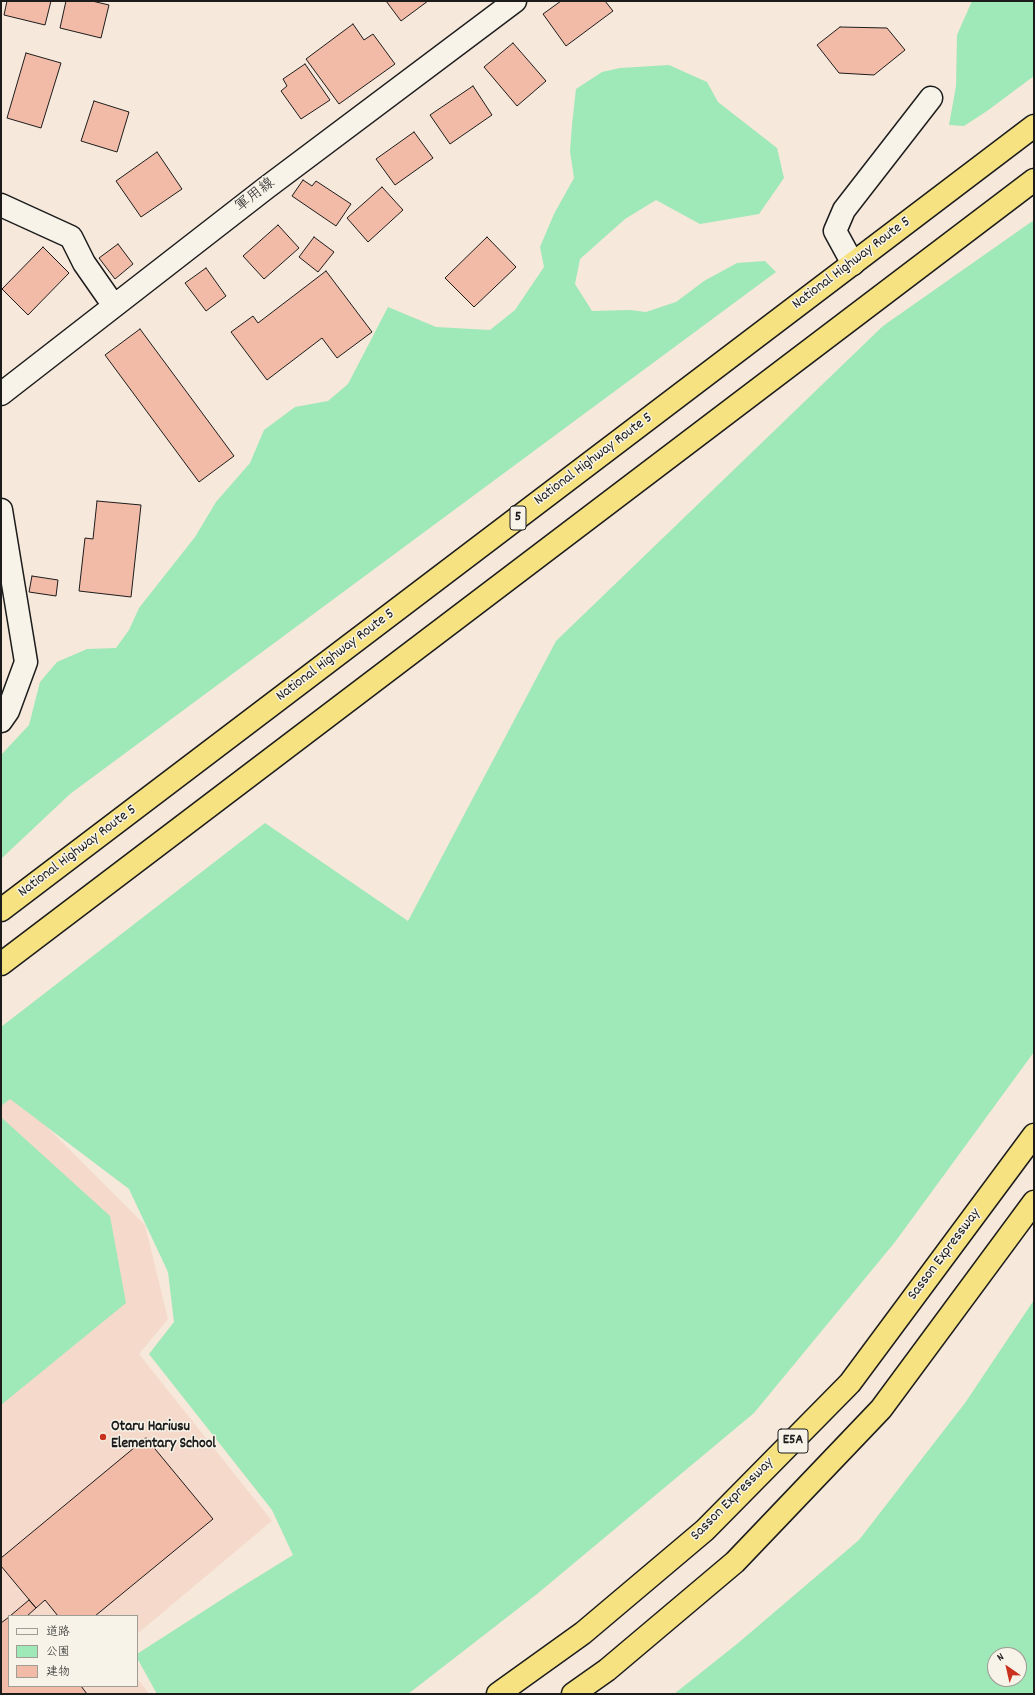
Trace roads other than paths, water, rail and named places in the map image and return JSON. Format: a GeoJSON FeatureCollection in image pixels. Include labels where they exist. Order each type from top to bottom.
{"type":"FeatureCollection","features":[{"type":"Feature","properties":{"kind":"highway","name":"National Highway Route 5"},"geometry":{"type":"LineString","coordinates":[[1,910],[1034,126]]}},
{"type":"Feature","properties":{"kind":"highway"},"geometry":{"type":"LineString","coordinates":[[1,964],[1034,180]]}},
{"type":"Feature","properties":{"kind":"highway","name":"Sasson Expressway"},"geometry":{"type":"LineString","coordinates":[[498,1694],[582,1633],[705,1530],[850,1383],[1034,1135]]}},
{"type":"Feature","properties":{"kind":"highway","name":"E5A"},"geometry":{"type":"LineString","coordinates":[[573,1694],[606,1670],[735,1562],[882,1409],[1034,1202]]}},
{"type":"Feature","properties":{"kind":"street","name":"軍用線"},"geometry":{"type":"LineString","coordinates":[[1,394],[266,188],[515,1]]}},
{"type":"Feature","properties":{"kind":"street"},"geometry":{"type":"LineString","coordinates":[[853,264],[835,231],[844,210],[931,98]]}},
{"type":"Feature","properties":{"kind":"street"},"geometry":{"type":"LineString","coordinates":[[1,205],[70,237],[84,263],[114,306]]}},
{"type":"Feature","properties":{"kind":"street"},"geometry":{"type":"LineString","coordinates":[[1,510],[26,662],[8,711],[1,721]]}},
{"type":"Feature","properties":{"kind":"place","name":"Otaru Hariusu Elementary School"},"geometry":{"type":"Point","coordinates":[103,1437]}}]}
